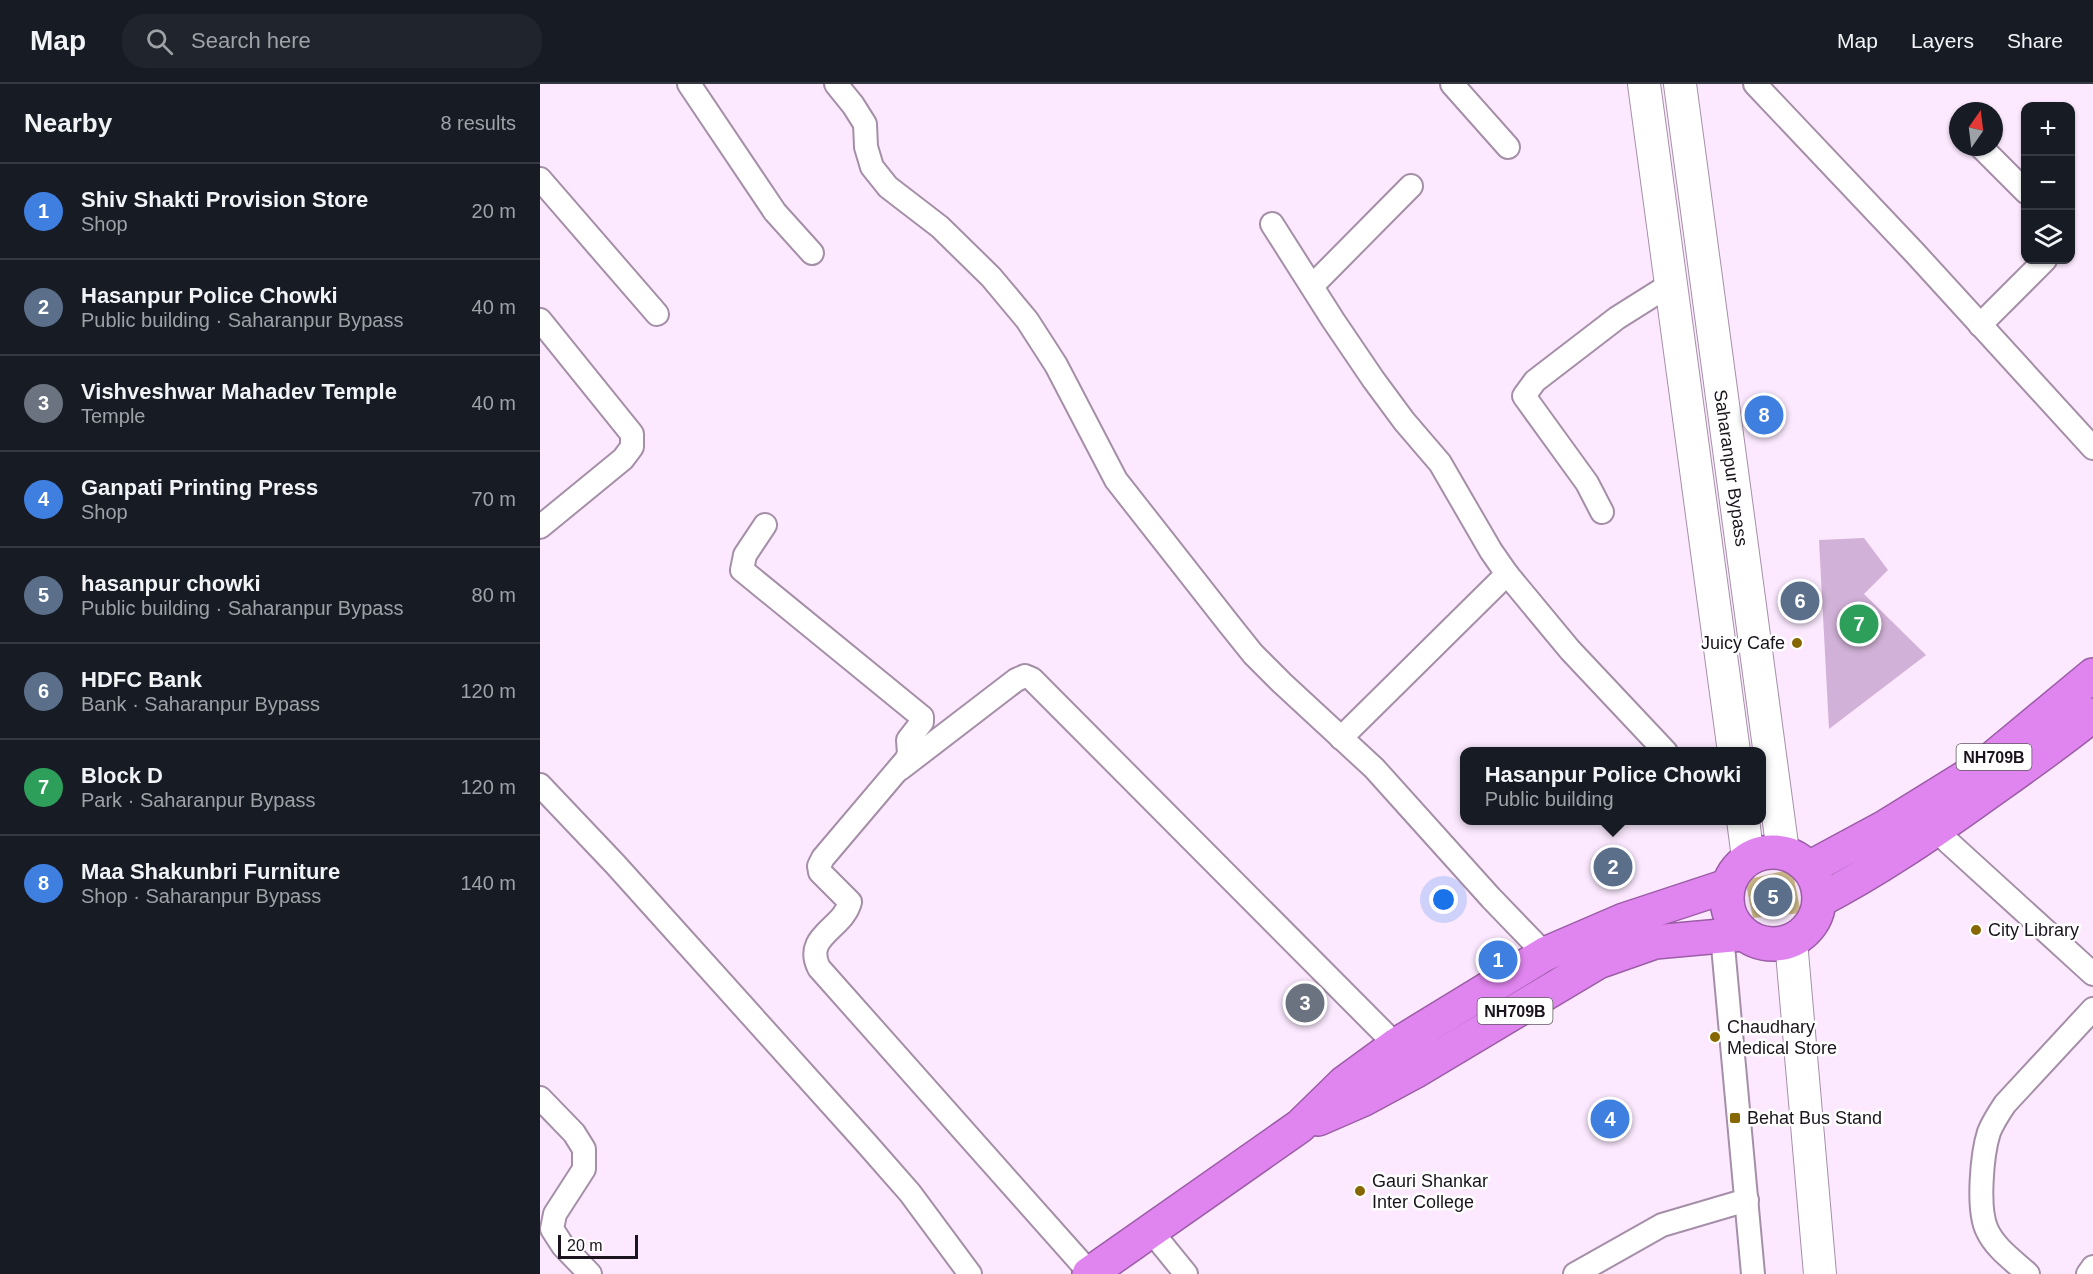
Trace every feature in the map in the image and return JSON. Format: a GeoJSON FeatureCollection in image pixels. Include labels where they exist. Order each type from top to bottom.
{"type":"FeatureCollection","features":[{"type":"Feature","properties":{"kind":"highway","name":"NH709B"},"geometry":{"type":"LineString","coordinates":[[1090,1274],[1300,1126],[1344,1083],[1396,1045],[1545,954],[1623,920],[1727,886],[1735,870],[1742,833],[1765,852],[1796,860],[1885,827],[1982,767],[2093,675]]}},
{"type":"Feature","properties":{"kind":"highway","name":"NH709B"},"geometry":{"type":"LineString","coordinates":[[1820,900],[1864,877],[1935,830],[2051,748],[2093,715]]}},
{"type":"Feature","properties":{"kind":"highway"},"geometry":{"type":"LineString","coordinates":[[1791,941],[1806,932],[1816,917],[1820,900],[1818,883],[1796,860]]}},
{"type":"Feature","properties":{"kind":"highway"},"geometry":{"type":"LineString","coordinates":[[1727,886],[1726,903],[1732,920],[1732,934]]}},
{"type":"Feature","properties":{"kind":"highway","name":"NH709B"},"geometry":{"type":"LineString","coordinates":[[1300,1126],[1364,1099],[1414,1072],[1598,962],[1655,942],[1732,934],[1774,945],[1791,941]]}},
{"type":"Feature","properties":{"kind":"main road"},"geometry":{"type":"LineString","coordinates":[[1644,84],[1733,747]]}},
{"type":"Feature","properties":{"kind":"main road","name":"Saharanpur Bypass"},"geometry":{"type":"LineString","coordinates":[[1680,84],[1796,860]]}},
{"type":"Feature","properties":{"kind":"main road"},"geometry":{"type":"LineString","coordinates":[[1791,941],[1820,1274]]}},
{"type":"Feature","properties":{"kind":"street"},"geometry":{"type":"LineString","coordinates":[[689,84],[775,212],[812,253]]}},
{"type":"Feature","properties":{"kind":"street"},"geometry":{"type":"LineString","coordinates":[[836,84],[865,124],[866,147],[872,167],[888,187],[940,227],[991,277],[1020,311],[1056,365],[1116,480],[1253,654],[1374,768],[1491,898],[1545,954]]}},
{"type":"Feature","properties":{"kind":"street"},"geometry":{"type":"LineString","coordinates":[[1452,84],[1508,147]]}},
{"type":"Feature","properties":{"kind":"street"},"geometry":{"type":"LineString","coordinates":[[1755,84],[2093,448]]}},
{"type":"Feature","properties":{"kind":"street"},"geometry":{"type":"LineString","coordinates":[[1990,156],[2021,188]]}},
{"type":"Feature","properties":{"kind":"street"},"geometry":{"type":"LineString","coordinates":[[540,179],[657,314]]}},
{"type":"Feature","properties":{"kind":"street"},"geometry":{"type":"LineString","coordinates":[[1312,286],[1411,186]]}},
{"type":"Feature","properties":{"kind":"street"},"geometry":{"type":"LineString","coordinates":[[1272,224],[1373,379],[1404,421],[1440,463],[1491,551],[1507,574],[1570,650],[1661,747]]}},
{"type":"Feature","properties":{"kind":"street"},"geometry":{"type":"LineString","coordinates":[[1980,325],[2041,264]]}},
{"type":"Feature","properties":{"kind":"street"},"geometry":{"type":"LineString","coordinates":[[1602,512],[1587,483],[1524,396],[1535,381],[1617,318],[1671,284]]}},
{"type":"Feature","properties":{"kind":"street"},"geometry":{"type":"LineString","coordinates":[[540,320],[632,434],[632,447],[623,459],[540,527]]}},
{"type":"Feature","properties":{"kind":"street"},"geometry":{"type":"LineString","coordinates":[[765,525],[745,555],[742,570],[922,717],[922,722],[908,740],[909,754],[823,858],[819,866],[820,872],[850,902],[844,914],[819,940],[814,951],[814,959],[819,968],[1090,1274]]}},
{"type":"Feature","properties":{"kind":"street"},"geometry":{"type":"LineString","coordinates":[[1341,738],[1507,574]]}},
{"type":"Feature","properties":{"kind":"street"},"geometry":{"type":"LineString","coordinates":[[896,772],[1016,680],[1025,676],[1032,679],[1396,1045]]}},
{"type":"Feature","properties":{"kind":"street"},"geometry":{"type":"LineString","coordinates":[[540,785],[623,873],[867,1144],[910,1193],[970,1274]]}},
{"type":"Feature","properties":{"kind":"street"},"geometry":{"type":"LineString","coordinates":[[1935,830],[2093,974]]}},
{"type":"Feature","properties":{"kind":"street"},"geometry":{"type":"LineString","coordinates":[[1732,934],[1753,1274]]}},
{"type":"Feature","properties":{"kind":"street"},"geometry":{"type":"LineString","coordinates":[[2028,1274],[1992,1240],[1986,1228],[1982,1211],[1984,1153],[1992,1127],[2005,1104],[2093,1009]]}},
{"type":"Feature","properties":{"kind":"street"},"geometry":{"type":"LineString","coordinates":[[540,1098],[574,1133],[584,1149],[584,1169],[555,1214],[552,1229],[563,1246],[590,1274]]}},
{"type":"Feature","properties":{"kind":"street"},"geometry":{"type":"LineString","coordinates":[[1588,1271],[1662,1225],[1747,1200]]}},
{"type":"Feature","properties":{"kind":"street"},"geometry":{"type":"LineString","coordinates":[[1151,1231],[1186,1274]]}},
{"type":"Feature","properties":{"kind":"street"},"geometry":{"type":"LineString","coordinates":[[2088,1274],[2093,1267]]}},
{"type":"Feature","properties":{"kind":"shaded area"},"geometry":{"type":"Polygon","coordinates":[[[1864,538],[1888,570],[1864,594],[1926,655],[1829,729],[1819,540],[1864,538]]]}},
{"type":"Feature","properties":{"kind":"building"},"geometry":{"type":"Polygon","coordinates":[[[1792,869],[1801,913],[1753,918],[1745,880],[1792,869]]]}},
{"type":"Feature","properties":{"kind":"place","name":"Maa Shakunbri Furniture"},"geometry":{"type":"Point","coordinates":[1764,415]}},
{"type":"Feature","properties":{"kind":"place","name":"HDFC Bank"},"geometry":{"type":"Point","coordinates":[1800,601]}},
{"type":"Feature","properties":{"kind":"place","name":"Block D"},"geometry":{"type":"Point","coordinates":[1859,624]}},
{"type":"Feature","properties":{"kind":"place","name":"Juicy Cafe"},"geometry":{"type":"Point","coordinates":[1797,643]}},
{"type":"Feature","properties":{"kind":"place","name":"Hasanpur Police Chowki"},"geometry":{"type":"Point","coordinates":[1613,867]}},
{"type":"Feature","properties":{"kind":"place","name":"hasanpur chowki"},"geometry":{"type":"Point","coordinates":[1773,897]}},
{"type":"Feature","properties":{"kind":"place","name":"City Library"},"geometry":{"type":"Point","coordinates":[1976,930]}},
{"type":"Feature","properties":{"kind":"place","name":"Shiv Shakti Provision Store"},"geometry":{"type":"Point","coordinates":[1498,960]}},
{"type":"Feature","properties":{"kind":"place","name":"Vishveshwar Mahadev Temple"},"geometry":{"type":"Point","coordinates":[1305,1003]}},
{"type":"Feature","properties":{"kind":"place","name":"Chaudhary Medical Store"},"geometry":{"type":"Point","coordinates":[1715,1037]}},
{"type":"Feature","properties":{"kind":"place","name":"Behat Bus Stand"},"geometry":{"type":"Point","coordinates":[1735,1118]}},
{"type":"Feature","properties":{"kind":"place","name":"Ganpati Printing Press"},"geometry":{"type":"Point","coordinates":[1610,1119]}},
{"type":"Feature","properties":{"kind":"place","name":"Gauri Shankar Inter College"},"geometry":{"type":"Point","coordinates":[1360,1191]}}]}
